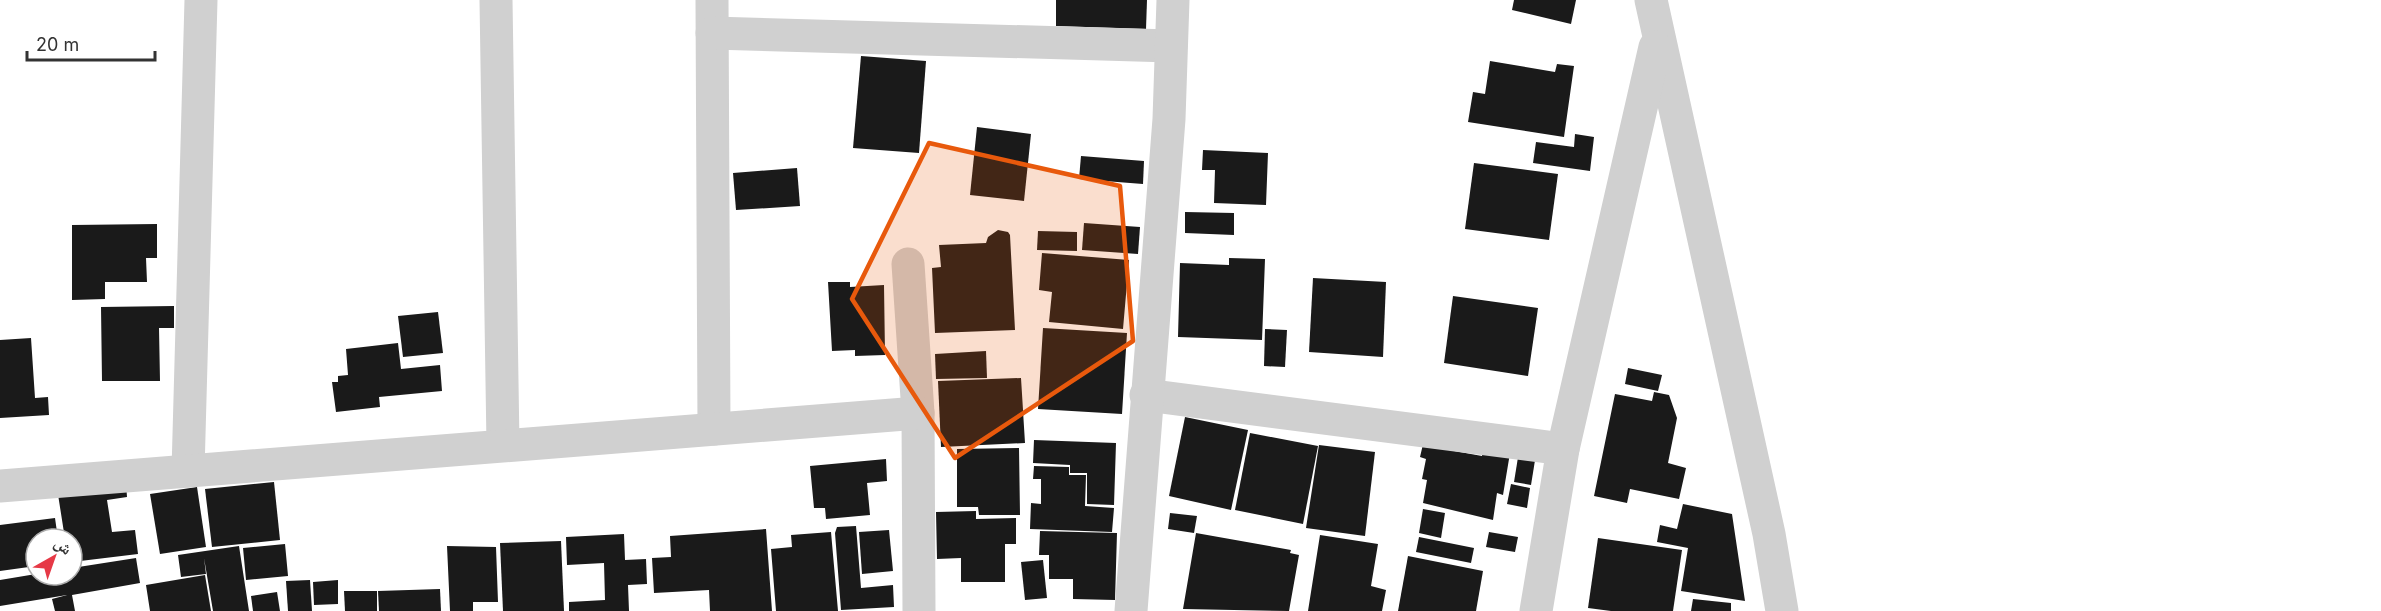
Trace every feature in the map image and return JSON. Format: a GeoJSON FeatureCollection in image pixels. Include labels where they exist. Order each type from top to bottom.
{"type":"FeatureCollection","features":[{"type":"Feature","properties":{"kind":"street"},"geometry":{"type":"LineString","coordinates":[[188,471],[201,0]]}},
{"type":"Feature","properties":{"kind":"street"},"geometry":{"type":"LineString","coordinates":[[496,0],[503,445]]}},
{"type":"Feature","properties":{"kind":"street"},"geometry":{"type":"LineString","coordinates":[[712,0],[714,429]]}},
{"type":"Feature","properties":{"kind":"street"},"geometry":{"type":"LineString","coordinates":[[1131,611],[1168,119],[1173,0]]}},
{"type":"Feature","properties":{"kind":"street"},"geometry":{"type":"LineString","coordinates":[[1651,0],[1769,534],[1782,611]]}},
{"type":"Feature","properties":{"kind":"street"},"geometry":{"type":"LineString","coordinates":[[712,33],[1171,46]]}},
{"type":"Feature","properties":{"kind":"street"},"geometry":{"type":"LineString","coordinates":[[1536,611],[1563,449],[1658,37]]}},
{"type":"Feature","properties":{"kind":"street"},"geometry":{"type":"LineString","coordinates":[[908,264],[918,413],[919,611]]}},
{"type":"Feature","properties":{"kind":"street"},"geometry":{"type":"LineString","coordinates":[[1146,395],[1563,449]]}},
{"type":"Feature","properties":{"kind":"street"},"geometry":{"type":"LineString","coordinates":[[0,486],[918,413]]}},
{"type":"Feature","properties":{"kind":"highlighted area"},"geometry":{"type":"Polygon","coordinates":[[[929,143],[1120,186],[1133,341],[955,458],[852,299],[929,143]]]}},
{"type":"Feature","properties":{"kind":"building"},"geometry":{"type":"Polygon","coordinates":[[[1056,0],[1147,0],[1146,29],[1056,26],[1056,0]]]}},
{"type":"Feature","properties":{"kind":"building"},"geometry":{"type":"Polygon","coordinates":[[[1514,0],[1576,0],[1571,24],[1512,10],[1514,0]]]}},
{"type":"Feature","properties":{"kind":"building"},"geometry":{"type":"Polygon","coordinates":[[[861,56],[926,61],[919,153],[853,148],[861,56]]]}},
{"type":"Feature","properties":{"kind":"building"},"geometry":{"type":"Polygon","coordinates":[[[1490,61],[1555,72],[1557,64],[1574,66],[1564,137],[1468,122],[1473,92],[1485,94],[1490,61]]]}},
{"type":"Feature","properties":{"kind":"building"},"geometry":{"type":"Polygon","coordinates":[[[977,127],[1031,134],[1024,201],[970,195],[977,127]]]}},
{"type":"Feature","properties":{"kind":"building"},"geometry":{"type":"Polygon","coordinates":[[[1575,134],[1594,137],[1590,171],[1533,163],[1536,142],[1574,147],[1575,134]]]}},
{"type":"Feature","properties":{"kind":"building"},"geometry":{"type":"Polygon","coordinates":[[[1203,150],[1268,153],[1266,205],[1214,203],[1215,170],[1202,170],[1203,150]]]}},
{"type":"Feature","properties":{"kind":"building"},"geometry":{"type":"Polygon","coordinates":[[[1081,156],[1144,161],[1143,184],[1079,179],[1081,156]]]}},
{"type":"Feature","properties":{"kind":"building"},"geometry":{"type":"Polygon","coordinates":[[[1474,163],[1558,174],[1549,240],[1465,229],[1474,163]]]}},
{"type":"Feature","properties":{"kind":"building"},"geometry":{"type":"Polygon","coordinates":[[[797,168],[800,206],[736,210],[733,173],[797,168]]]}},
{"type":"Feature","properties":{"kind":"building"},"geometry":{"type":"Polygon","coordinates":[[[1185,212],[1234,213],[1234,235],[1185,233],[1185,212]]]}},
{"type":"Feature","properties":{"kind":"building"},"geometry":{"type":"Polygon","coordinates":[[[1084,223],[1140,227],[1138,254],[1082,250],[1084,223]]]}},
{"type":"Feature","properties":{"kind":"building"},"geometry":{"type":"Polygon","coordinates":[[[157,224],[157,258],[146,258],[147,282],[105,282],[105,299],[72,300],[72,225],[157,224]]]}},
{"type":"Feature","properties":{"kind":"building"},"geometry":{"type":"Polygon","coordinates":[[[998,230],[1008,232],[1010,235],[1015,330],[935,333],[932,268],[941,267],[939,245],[986,243],[988,237],[998,230]]]}},
{"type":"Feature","properties":{"kind":"building"},"geometry":{"type":"Polygon","coordinates":[[[1038,231],[1077,232],[1077,251],[1037,250],[1038,231]]]}},
{"type":"Feature","properties":{"kind":"building"},"geometry":{"type":"Polygon","coordinates":[[[1042,253],[1129,260],[1123,329],[1049,322],[1052,292],[1039,290],[1042,253]]]}},
{"type":"Feature","properties":{"kind":"building"},"geometry":{"type":"Polygon","coordinates":[[[1229,258],[1265,259],[1262,340],[1178,337],[1180,263],[1229,265],[1229,258]]]}},
{"type":"Feature","properties":{"kind":"building"},"geometry":{"type":"Polygon","coordinates":[[[1313,278],[1386,282],[1383,357],[1309,352],[1313,278]]]}},
{"type":"Feature","properties":{"kind":"building"},"geometry":{"type":"Polygon","coordinates":[[[828,282],[850,282],[850,287],[884,285],[885,355],[855,356],[855,350],[832,351],[828,282]]]}},
{"type":"Feature","properties":{"kind":"building"},"geometry":{"type":"Polygon","coordinates":[[[1453,296],[1538,308],[1528,376],[1444,363],[1453,296]]]}},
{"type":"Feature","properties":{"kind":"building"},"geometry":{"type":"Polygon","coordinates":[[[174,306],[174,328],[159,328],[160,381],[102,381],[101,307],[174,306]]]}},
{"type":"Feature","properties":{"kind":"building"},"geometry":{"type":"Polygon","coordinates":[[[438,312],[443,353],[403,357],[398,316],[438,312]]]}},
{"type":"Feature","properties":{"kind":"building"},"geometry":{"type":"Polygon","coordinates":[[[1043,328],[1127,333],[1122,414],[1038,409],[1043,328]]]}},
{"type":"Feature","properties":{"kind":"building"},"geometry":{"type":"Polygon","coordinates":[[[1265,329],[1287,330],[1285,367],[1264,366],[1265,329]]]}},
{"type":"Feature","properties":{"kind":"building"},"geometry":{"type":"Polygon","coordinates":[[[31,338],[35,398],[48,397],[49,415],[0,418],[0,340],[31,338]]]}},
{"type":"Feature","properties":{"kind":"building"},"geometry":{"type":"Polygon","coordinates":[[[398,343],[401,369],[440,365],[442,391],[379,397],[380,407],[336,412],[332,382],[338,382],[338,376],[348,375],[346,349],[398,343]]]}},
{"type":"Feature","properties":{"kind":"building"},"geometry":{"type":"Polygon","coordinates":[[[986,351],[987,378],[936,379],[935,354],[986,351]]]}},
{"type":"Feature","properties":{"kind":"building"},"geometry":{"type":"Polygon","coordinates":[[[1628,368],[1662,375],[1658,391],[1625,384],[1628,368]]]}},
{"type":"Feature","properties":{"kind":"building"},"geometry":{"type":"Polygon","coordinates":[[[1021,378],[1025,443],[941,447],[938,381],[1021,378]]]}},
{"type":"Feature","properties":{"kind":"building"},"geometry":{"type":"Polygon","coordinates":[[[1654,392],[1669,395],[1677,418],[1668,463],[1686,468],[1679,499],[1630,489],[1627,503],[1594,496],[1615,394],[1652,401],[1654,392]]]}},
{"type":"Feature","properties":{"kind":"building"},"geometry":{"type":"Polygon","coordinates":[[[1185,417],[1248,430],[1231,510],[1169,496],[1185,417]]]}},
{"type":"Feature","properties":{"kind":"building"},"geometry":{"type":"Polygon","coordinates":[[[1250,433],[1318,446],[1303,524],[1235,510],[1250,433]]]}},
{"type":"Feature","properties":{"kind":"building"},"geometry":{"type":"Polygon","coordinates":[[[1034,440],[1116,443],[1114,505],[1087,504],[1087,473],[1070,473],[1070,465],[1033,463],[1034,440]]]}},
{"type":"Feature","properties":{"kind":"building"},"geometry":{"type":"Polygon","coordinates":[[[1424,440],[1432,447],[1482,456],[1483,448],[1510,453],[1503,495],[1497,493],[1493,520],[1423,503],[1427,480],[1422,479],[1426,459],[1420,457],[1424,440]]]}},
{"type":"Feature","properties":{"kind":"building"},"geometry":{"type":"Polygon","coordinates":[[[1319,445],[1375,452],[1365,536],[1306,528],[1319,445]]]}},
{"type":"Feature","properties":{"kind":"building"},"geometry":{"type":"Polygon","coordinates":[[[1520,445],[1537,448],[1531,485],[1514,482],[1520,445]]]}},
{"type":"Feature","properties":{"kind":"building"},"geometry":{"type":"Polygon","coordinates":[[[1019,448],[1020,515],[979,515],[978,507],[957,507],[957,449],[1019,448]]]}},
{"type":"Feature","properties":{"kind":"building"},"geometry":{"type":"Polygon","coordinates":[[[886,459],[887,481],[867,483],[870,515],[826,519],[825,508],[814,508],[810,466],[886,459]]]}},
{"type":"Feature","properties":{"kind":"building"},"geometry":{"type":"Polygon","coordinates":[[[1034,466],[1069,467],[1069,475],[1086,475],[1085,506],[1114,508],[1112,532],[1030,529],[1031,503],[1041,504],[1041,479],[1033,479],[1034,466]]]}},
{"type":"Feature","properties":{"kind":"building"},"geometry":{"type":"Polygon","coordinates":[[[274,482],[280,540],[212,547],[205,489],[274,482]]]}},
{"type":"Feature","properties":{"kind":"building"},"geometry":{"type":"Polygon","coordinates":[[[126,483],[127,497],[107,500],[112,532],[135,530],[138,554],[84,561],[84,527],[63,527],[57,488],[126,483]]]}},
{"type":"Feature","properties":{"kind":"building"},"geometry":{"type":"Polygon","coordinates":[[[1511,484],[1530,488],[1527,508],[1507,504],[1511,484]]]}},
{"type":"Feature","properties":{"kind":"building"},"geometry":{"type":"Polygon","coordinates":[[[197,487],[206,547],[160,554],[150,494],[197,487]]]}},
{"type":"Feature","properties":{"kind":"building"},"geometry":{"type":"Polygon","coordinates":[[[1683,504],[1732,514],[1745,601],[1681,591],[1688,548],[1657,542],[1660,525],[1677,529],[1683,504]]]}},
{"type":"Feature","properties":{"kind":"building"},"geometry":{"type":"Polygon","coordinates":[[[1423,509],[1445,513],[1441,538],[1419,533],[1423,509]]]}},
{"type":"Feature","properties":{"kind":"building"},"geometry":{"type":"Polygon","coordinates":[[[976,511],[976,519],[1016,518],[1016,544],[1005,544],[1005,582],[961,582],[961,558],[937,559],[936,512],[976,511]]]}},
{"type":"Feature","properties":{"kind":"building"},"geometry":{"type":"Polygon","coordinates":[[[1170,513],[1197,516],[1194,533],[1168,529],[1170,513]]]}},
{"type":"Feature","properties":{"kind":"building"},"geometry":{"type":"Polygon","coordinates":[[[55,518],[56,527],[24,527],[24,568],[0,571],[0,525],[55,518]]]}},
{"type":"Feature","properties":{"kind":"building"},"geometry":{"type":"Polygon","coordinates":[[[856,526],[861,588],[893,585],[894,607],[841,610],[835,533],[837,527],[856,526]]]}},
{"type":"Feature","properties":{"kind":"building"},"geometry":{"type":"Polygon","coordinates":[[[766,529],[772,611],[710,611],[709,590],[654,593],[652,558],[671,557],[670,536],[766,529]]]}},
{"type":"Feature","properties":{"kind":"building"},"geometry":{"type":"Polygon","coordinates":[[[889,530],[893,571],[862,574],[859,532],[889,530]]]}},
{"type":"Feature","properties":{"kind":"building"},"geometry":{"type":"Polygon","coordinates":[[[1040,531],[1117,533],[1115,600],[1073,599],[1073,579],[1049,579],[1049,555],[1039,555],[1040,531]]]}},
{"type":"Feature","properties":{"kind":"building"},"geometry":{"type":"Polygon","coordinates":[[[831,532],[838,611],[776,611],[771,549],[792,547],[791,535],[831,532]]]}},
{"type":"Feature","properties":{"kind":"building"},"geometry":{"type":"Polygon","coordinates":[[[1489,532],[1518,537],[1515,552],[1486,547],[1489,532]]]}},
{"type":"Feature","properties":{"kind":"building"},"geometry":{"type":"Polygon","coordinates":[[[1196,533],[1291,550],[1290,553],[1299,555],[1289,611],[1183,609],[1196,533]]]}},
{"type":"Feature","properties":{"kind":"building"},"geometry":{"type":"Polygon","coordinates":[[[624,534],[625,560],[646,559],[647,584],[628,585],[629,611],[569,611],[569,602],[605,600],[604,563],[567,565],[566,537],[624,534]]]}},
{"type":"Feature","properties":{"kind":"building"},"geometry":{"type":"Polygon","coordinates":[[[1320,535],[1378,544],[1371,586],[1386,590],[1382,611],[1308,611],[1320,535]]]}},
{"type":"Feature","properties":{"kind":"building"},"geometry":{"type":"Polygon","coordinates":[[[1419,537],[1474,548],[1471,563],[1416,552],[1419,537]]]}},
{"type":"Feature","properties":{"kind":"building"},"geometry":{"type":"Polygon","coordinates":[[[1598,538],[1682,550],[1673,611],[1611,611],[1588,608],[1598,538]]]}},
{"type":"Feature","properties":{"kind":"building"},"geometry":{"type":"Polygon","coordinates":[[[561,541],[564,611],[503,611],[500,543],[561,541]]]}},
{"type":"Feature","properties":{"kind":"building"},"geometry":{"type":"Polygon","coordinates":[[[285,544],[288,576],[246,580],[243,548],[285,544]]]}},
{"type":"Feature","properties":{"kind":"building"},"geometry":{"type":"Polygon","coordinates":[[[239,546],[249,611],[213,611],[204,558],[206,574],[181,577],[178,555],[239,546]]]}},
{"type":"Feature","properties":{"kind":"building"},"geometry":{"type":"Polygon","coordinates":[[[447,546],[496,547],[498,602],[473,602],[473,611],[450,611],[447,546]]]}},
{"type":"Feature","properties":{"kind":"building"},"geometry":{"type":"Polygon","coordinates":[[[1408,556],[1483,571],[1476,611],[1398,611],[1408,556]]]}},
{"type":"Feature","properties":{"kind":"building"},"geometry":{"type":"Polygon","coordinates":[[[136,558],[140,583],[72,595],[75,611],[55,611],[52,599],[67,595],[0,606],[0,580],[24,576],[24,587],[84,587],[84,566],[136,558]]]}},
{"type":"Feature","properties":{"kind":"building"},"geometry":{"type":"Polygon","coordinates":[[[1043,560],[1047,598],[1025,600],[1021,562],[1043,560]]]}},
{"type":"Feature","properties":{"kind":"building"},"geometry":{"type":"Polygon","coordinates":[[[205,575],[211,611],[150,611],[146,585],[205,575]]]}},
{"type":"Feature","properties":{"kind":"building"},"geometry":{"type":"Polygon","coordinates":[[[310,580],[312,611],[288,611],[286,581],[310,580]]]}},
{"type":"Feature","properties":{"kind":"building"},"geometry":{"type":"Polygon","coordinates":[[[338,580],[338,604],[314,605],[313,582],[338,580]]]}},
{"type":"Feature","properties":{"kind":"building"},"geometry":{"type":"Polygon","coordinates":[[[440,589],[441,611],[379,611],[378,591],[440,589]]]}},
{"type":"Feature","properties":{"kind":"building"},"geometry":{"type":"Polygon","coordinates":[[[344,591],[377,591],[377,611],[345,611],[344,591]]]}},
{"type":"Feature","properties":{"kind":"building"},"geometry":{"type":"Polygon","coordinates":[[[277,592],[280,611],[253,611],[251,596],[277,592]]]}},
{"type":"Feature","properties":{"kind":"building"},"geometry":{"type":"Polygon","coordinates":[[[1693,599],[1731,603],[1731,611],[1691,611],[1693,599]]]}}]}
